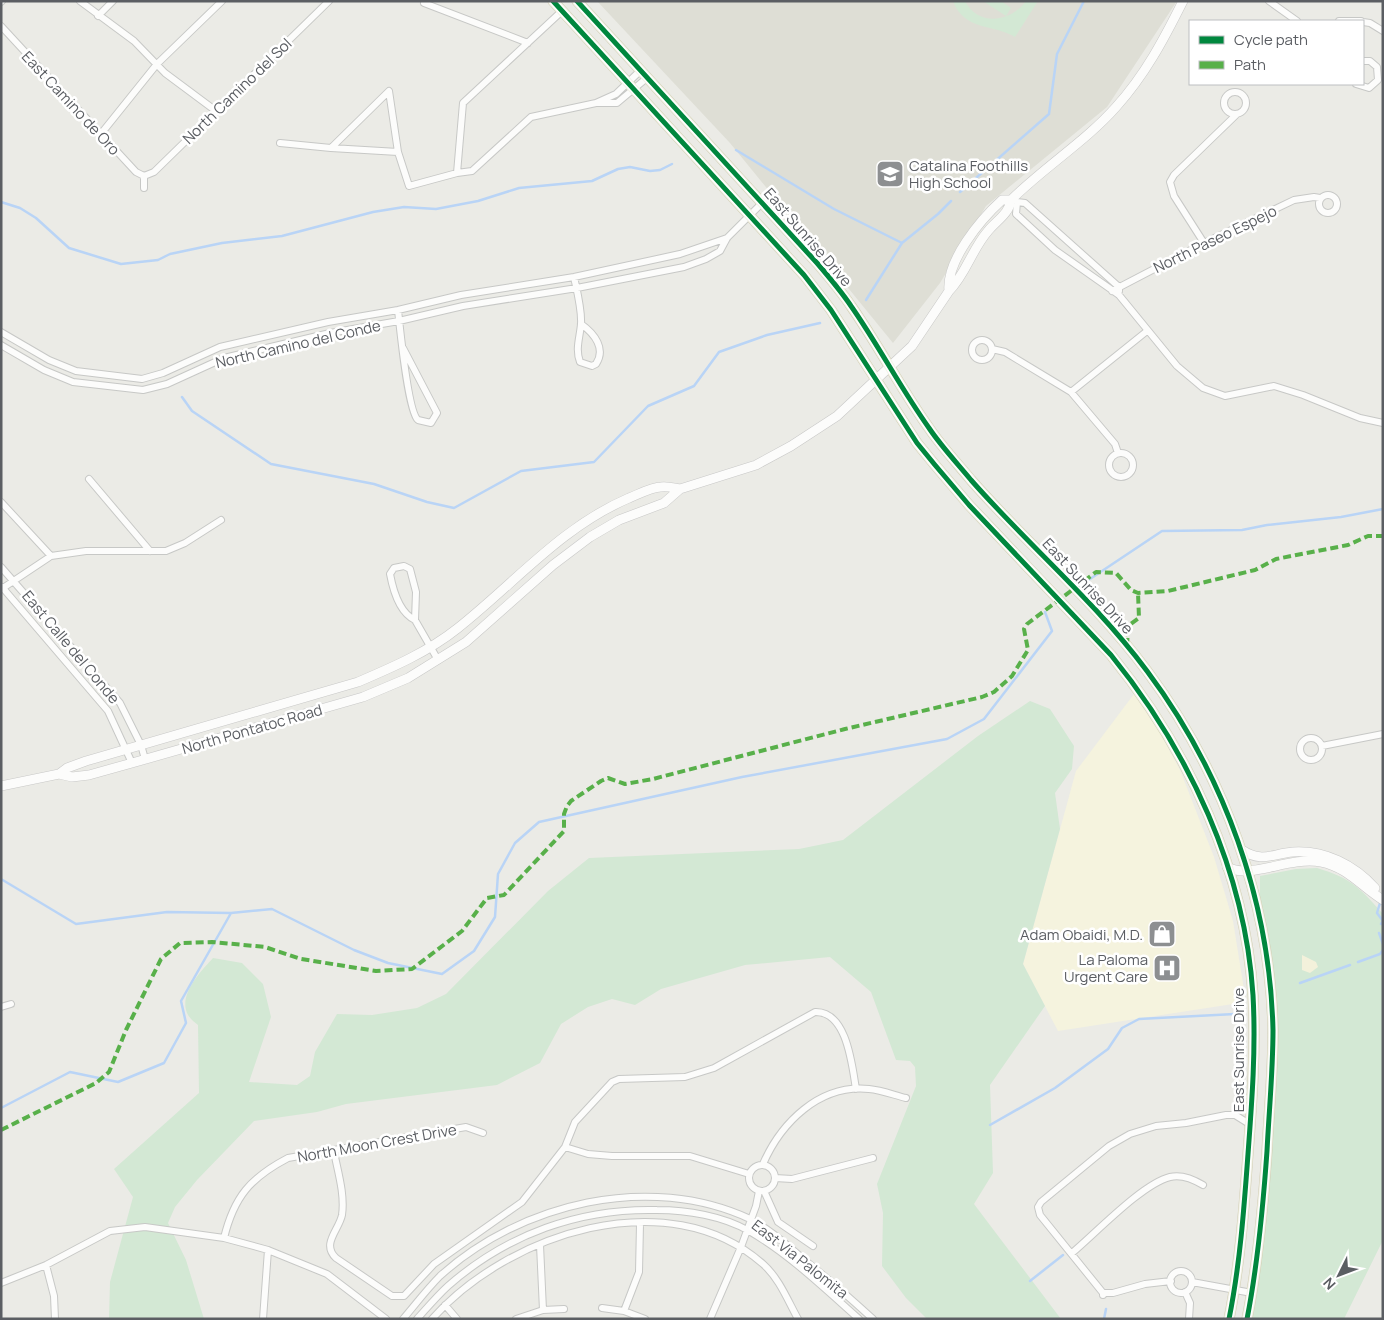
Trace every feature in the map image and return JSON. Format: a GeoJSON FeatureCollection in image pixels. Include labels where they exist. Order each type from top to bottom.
{"type":"FeatureCollection","features":[{"type":"Feature","properties":{"kind":"main road","name":"East Sunrise Drive"},"geometry":{"type":"LineString","coordinates":[[553,1],[804,275],[831,310],[916,443],[976,512],[1093,634],[1132,680],[1166,730],[1192,778],[1215,832],[1227,867],[1242,927],[1253,994],[1254,1076],[1251,1125],[1242,1234],[1235,1290],[1228,1319]]}},
{"type":"Feature","properties":{"kind":"main road","name":"East Sunrise Drive"},"geometry":{"type":"LineString","coordinates":[[578,1],[817,263],[850,304],[930,430],[972,481],[1108,624],[1147,671],[1194,744],[1223,802],[1242,850],[1260,920],[1273,1029],[1272,1077],[1259,1246],[1247,1319]]}},
{"type":"Feature","properties":{"kind":"main road"},"geometry":{"type":"LineString","coordinates":[[1132,680],[1147,671]]}},
{"type":"Feature","properties":{"kind":"main road"},"geometry":{"type":"LineString","coordinates":[[1254,1076],[1272,1077]]}},
{"type":"Feature","properties":{"kind":"street"},"geometry":{"type":"LineString","coordinates":[[80,1],[134,41],[157,64],[216,111]]}},
{"type":"Feature","properties":{"kind":"street"},"geometry":{"type":"LineString","coordinates":[[98,16],[113,1]]}},
{"type":"Feature","properties":{"kind":"street"},"geometry":{"type":"LineString","coordinates":[[100,135],[157,64],[222,1]]}},
{"type":"Feature","properties":{"kind":"street","name":"North Camino del Sol"},"geometry":{"type":"LineString","coordinates":[[144,176],[154,172],[329,1]]}},
{"type":"Feature","properties":{"kind":"street","name":"North Pontatoc Road"},"geometry":{"type":"LineString","coordinates":[[1,786],[59,774],[72,777],[132,764],[364,697],[408,678],[466,642],[553,565],[590,537],[618,520],[664,502],[680,489],[756,464],[791,446],[837,416],[912,346],[949,291],[958,282],[971,255],[987,231],[1010,208],[1013,200],[1115,108],[1160,48],[1183,1]]}},
{"type":"Feature","properties":{"kind":"street"},"geometry":{"type":"LineString","coordinates":[[1269,1],[1296,20]]}},
{"type":"Feature","properties":{"kind":"street"},"geometry":{"type":"LineString","coordinates":[[424,4],[528,43]]}},
{"type":"Feature","properties":{"kind":"street"},"geometry":{"type":"LineString","coordinates":[[457,173],[463,103],[562,10]]}},
{"type":"Feature","properties":{"kind":"street"},"geometry":{"type":"LineString","coordinates":[[1364,22],[1383,31]]}},
{"type":"Feature","properties":{"kind":"street","name":"East Camino de Oro"},"geometry":{"type":"LineString","coordinates":[[1,26],[100,135],[136,172],[144,176]]}},
{"type":"Feature","properties":{"kind":"street"},"geometry":{"type":"LineString","coordinates":[[1358,85],[1364,88],[1373,86],[1378,80],[1381,70],[1374,63],[1364,61]]}},
{"type":"Feature","properties":{"kind":"street"},"geometry":{"type":"LineString","coordinates":[[596,103],[607,105],[617,103],[645,73]]}},
{"type":"Feature","properties":{"kind":"street"},"geometry":{"type":"LineString","coordinates":[[331,148],[389,91],[398,152],[409,186],[457,173],[472,171],[532,117],[596,103],[631,86],[645,73]]}},
{"type":"Feature","properties":{"kind":"street"},"geometry":{"type":"LineString","coordinates":[[1204,243],[1174,196],[1170,182],[1174,175],[1237,114]]}},
{"type":"Feature","properties":{"kind":"street"},"geometry":{"type":"LineString","coordinates":[[280,143],[398,152]]}},
{"type":"Feature","properties":{"kind":"street"},"geometry":{"type":"LineString","coordinates":[[144,176],[144,188]]}},
{"type":"Feature","properties":{"kind":"street","name":"North Paseo Espejo"},"geometry":{"type":"LineString","coordinates":[[1112,291],[1204,243],[1294,200],[1314,196],[1320,198]]}},
{"type":"Feature","properties":{"kind":"street","name":"North Pontatoc Road"},"geometry":{"type":"LineString","coordinates":[[949,291],[948,279],[982,218],[1002,200],[1013,200]]}},
{"type":"Feature","properties":{"kind":"street"},"geometry":{"type":"LineString","coordinates":[[1119,295],[1119,287],[1025,203],[1013,200],[1016,214],[1049,244],[1119,295],[1177,366],[1203,388],[1225,396],[1274,386],[1303,394],[1360,418],[1383,423]]}},
{"type":"Feature","properties":{"kind":"street","name":"North Camino del Conde"},"geometry":{"type":"LineString","coordinates":[[1,345],[44,370],[73,382],[143,390],[167,384],[224,358],[330,333],[399,321],[463,306],[577,288],[684,267],[706,259],[720,250],[727,238],[762,203]]}},
{"type":"Feature","properties":{"kind":"street"},"geometry":{"type":"LineString","coordinates":[[971,255],[982,230],[982,218]]}},
{"type":"Feature","properties":{"kind":"street","name":"North Camino del Conde"},"geometry":{"type":"LineString","coordinates":[[1,332],[49,360],[76,371],[142,379],[163,373],[220,347],[328,322],[398,310],[461,295],[574,277],[680,254],[727,238]]}},
{"type":"Feature","properties":{"kind":"street"},"geometry":{"type":"LineString","coordinates":[[574,277],[581,324],[578,335],[578,356],[580,362],[592,366],[600,359],[601,350],[593,336],[581,324]]}},
{"type":"Feature","properties":{"kind":"street","name":"North Camino del Conde"},"geometry":{"type":"LineString","coordinates":[[398,310],[399,321],[412,412],[418,420],[431,423],[437,413],[403,348]]}},
{"type":"Feature","properties":{"kind":"street"},"geometry":{"type":"LineString","coordinates":[[1071,392],[1147,331]]}},
{"type":"Feature","properties":{"kind":"street"},"geometry":{"type":"LineString","coordinates":[[992,349],[1005,352],[1071,392],[1115,444],[1118,454]]}},
{"type":"Feature","properties":{"kind":"street"},"geometry":{"type":"LineString","coordinates":[[89,478],[150,551]]}},
{"type":"Feature","properties":{"kind":"street","name":"North Pontatoc Road"},"geometry":{"type":"LineString","coordinates":[[59,774],[67,768],[140,745],[358,682],[401,664],[457,629],[542,552],[581,524],[611,506],[661,486],[680,489]]}},
{"type":"Feature","properties":{"kind":"street"},"geometry":{"type":"LineString","coordinates":[[1,502],[51,556]]}},
{"type":"Feature","properties":{"kind":"street"},"geometry":{"type":"LineString","coordinates":[[2,587],[51,556],[86,551],[166,551],[185,543],[221,520]]}},
{"type":"Feature","properties":{"kind":"street"},"geometry":{"type":"LineString","coordinates":[[415,620],[417,607],[410,569],[404,566],[399,567],[390,574],[392,586],[410,617],[415,620],[438,660]]}},
{"type":"Feature","properties":{"kind":"street","name":"East Calle del Conde"},"geometry":{"type":"LineString","coordinates":[[1,567],[120,703],[145,759]]}},
{"type":"Feature","properties":{"kind":"street","name":"East Calle del Conde"},"geometry":{"type":"LineString","coordinates":[[2,587],[108,711],[127,749],[132,764]]}},
{"type":"Feature","properties":{"kind":"street"},"geometry":{"type":"LineString","coordinates":[[1322,746],[1383,734]]}},
{"type":"Feature","properties":{"kind":"street"},"geometry":{"type":"LineString","coordinates":[[1242,850],[1253,857],[1260,858],[1293,852],[1322,854],[1354,869],[1366,878],[1383,899]]}},
{"type":"Feature","properties":{"kind":"street"},"geometry":{"type":"LineString","coordinates":[[1227,867],[1236,872],[1248,873],[1284,862],[1309,860],[1324,863],[1352,876],[1383,899]]}},
{"type":"Feature","properties":{"kind":"street"},"geometry":{"type":"LineString","coordinates":[[1,1006],[11,1004]]}},
{"type":"Feature","properties":{"kind":"street"},"geometry":{"type":"LineString","coordinates":[[334,1152],[343,1202],[340,1223],[330,1243],[328,1253],[396,1297],[406,1294],[434,1264],[522,1202],[564,1147],[575,1122],[612,1082],[619,1079],[685,1077],[714,1068],[815,1012],[826,1010],[832,1016],[850,1050],[856,1089]]}},
{"type":"Feature","properties":{"kind":"street"},"geometry":{"type":"LineString","coordinates":[[814,1246],[778,1222],[762,1191],[750,1183],[749,1174],[753,1168],[763,1164],[779,1133],[804,1107],[820,1099],[856,1089],[869,1089],[906,1098]]}},
{"type":"Feature","properties":{"kind":"street"},"geometry":{"type":"LineString","coordinates":[[1171,1281],[1145,1284],[1103,1295],[1072,1253],[1040,1215],[1038,1207],[1045,1198],[1109,1146],[1130,1134],[1156,1126],[1186,1123],[1226,1115],[1235,1115],[1251,1125]]}},
{"type":"Feature","properties":{"kind":"street","name":"North Moon Crest Drive"},"geometry":{"type":"LineString","coordinates":[[224,1238],[229,1217],[239,1196],[266,1170],[288,1158],[334,1152],[466,1127],[484,1133]]}},
{"type":"Feature","properties":{"kind":"street"},"geometry":{"type":"LineString","coordinates":[[564,1147],[588,1154],[612,1156],[690,1156],[749,1174]]}},
{"type":"Feature","properties":{"kind":"street"},"geometry":{"type":"LineString","coordinates":[[775,1178],[792,1179],[873,1158]]}},
{"type":"Feature","properties":{"kind":"street"},"geometry":{"type":"LineString","coordinates":[[710,1319],[748,1230],[762,1191],[772,1186],[775,1178],[773,1170],[763,1164]]}},
{"type":"Feature","properties":{"kind":"street"},"geometry":{"type":"LineString","coordinates":[[1072,1253],[1145,1190],[1159,1181],[1178,1176],[1195,1180],[1203,1185]]}},
{"type":"Feature","properties":{"kind":"street","name":"East Via Palomita"},"geometry":{"type":"LineString","coordinates":[[403,1319],[440,1276],[485,1244],[527,1220],[593,1201],[622,1197],[689,1200],[726,1210],[752,1220],[783,1242],[873,1319]]}},
{"type":"Feature","properties":{"kind":"street","name":"East Via Palomita"},"geometry":{"type":"LineString","coordinates":[[417,1319],[448,1286],[492,1254],[532,1232],[595,1213],[623,1210],[671,1210],[695,1213],[748,1230],[778,1250],[859,1319]]}},
{"type":"Feature","properties":{"kind":"street"},"geometry":{"type":"LineString","coordinates":[[432,1319],[453,1297],[501,1262],[520,1251],[577,1230],[621,1224],[657,1222],[695,1228],[741,1247],[765,1265],[776,1279],[798,1319]]}},
{"type":"Feature","properties":{"kind":"street"},"geometry":{"type":"LineString","coordinates":[[624,1311],[639,1272],[640,1224]]}},
{"type":"Feature","properties":{"kind":"street"},"geometry":{"type":"LineString","coordinates":[[1,1283],[46,1265],[110,1231],[145,1227],[224,1238],[268,1250],[327,1274],[386,1319]]}},
{"type":"Feature","properties":{"kind":"street"},"geometry":{"type":"LineString","coordinates":[[540,1245],[543,1310]]}},
{"type":"Feature","properties":{"kind":"street"},"geometry":{"type":"LineString","coordinates":[[263,1319],[268,1250]]}},
{"type":"Feature","properties":{"kind":"street"},"geometry":{"type":"LineString","coordinates":[[46,1265],[54,1296],[55,1319]]}},
{"type":"Feature","properties":{"kind":"street"},"geometry":{"type":"LineString","coordinates":[[1180,1271],[1187,1273],[1192,1282],[1190,1288],[1185,1292],[1175,1290],[1171,1281],[1174,1274],[1180,1271]]}},
{"type":"Feature","properties":{"kind":"street"},"geometry":{"type":"LineString","coordinates":[[1192,1282],[1252,1294]]}},
{"type":"Feature","properties":{"kind":"street"},"geometry":{"type":"LineString","coordinates":[[1185,1292],[1190,1303],[1189,1319]]}},
{"type":"Feature","properties":{"kind":"street"},"geometry":{"type":"LineString","coordinates":[[446,1306],[458,1319]]}},
{"type":"Feature","properties":{"kind":"street"},"geometry":{"type":"LineString","coordinates":[[602,1308],[624,1311],[645,1319]]}},
{"type":"Feature","properties":{"kind":"street"},"geometry":{"type":"LineString","coordinates":[[516,1319],[543,1310],[564,1309]]}},
{"type":"Feature","properties":{"kind":"shaded area","name":"Catalina Foothills High School"},"geometry":{"type":"Polygon","coordinates":[[[597,1],[1177,1],[1107,107],[986,206],[940,283],[893,343],[730,143],[597,1]]]}},
{"type":"Feature","properties":{"kind":"shaded area"},"geometry":{"type":"Polygon","coordinates":[[[1134,694],[1159,731],[1180,770],[1214,857],[1233,921],[1246,1002],[1058,1031],[1023,964],[1076,771],[1134,694]]]}},
{"type":"Feature","properties":{"kind":"green space"},"geometry":{"type":"Polygon","coordinates":[[[953,1],[965,1],[978,15],[995,19],[1012,14],[1026,1],[1038,1],[1015,37],[972,22],[958,11],[953,1]]]}},
{"type":"Feature","properties":{"kind":"green space"},"geometry":{"type":"Polygon","coordinates":[[[983,1],[1001,1],[1011,8],[1006,16],[983,1]]]}},
{"type":"Feature","properties":{"kind":"green space"},"geometry":{"type":"Polygon","coordinates":[[[1030,701],[1050,709],[1074,746],[1072,769],[1055,793],[1060,829],[1023,964],[1045,1006],[990,1085],[993,1173],[974,1204],[1061,1319],[927,1319],[906,1298],[882,1266],[883,1213],[877,1184],[916,1086],[915,1067],[910,1061],[896,1060],[871,992],[830,957],[745,965],[661,989],[635,1005],[612,999],[588,1007],[561,1024],[540,1063],[497,1085],[346,1104],[317,1112],[254,1121],[197,1180],[175,1207],[168,1223],[186,1260],[204,1319],[109,1319],[110,1282],[133,1197],[114,1169],[199,1093],[198,1025],[190,1018],[185,1006],[192,983],[213,958],[242,963],[263,984],[271,1017],[249,1082],[297,1085],[310,1076],[315,1052],[337,1014],[372,1015],[417,1008],[446,994],[548,891],[589,858],[799,849],[843,840],[978,736],[1030,701]]]}},
{"type":"Feature","properties":{"kind":"green space"},"geometry":{"type":"Polygon","coordinates":[[[1317,868],[1347,880],[1368,897],[1383,914],[1383,1240],[1344,1319],[1247,1319],[1257,1264],[1273,1029],[1260,919],[1260,876],[1296,869],[1317,868]]]}},
{"type":"Feature","properties":{"kind":"sand"},"geometry":{"type":"Polygon","coordinates":[[[1302,955],[1316,962],[1318,967],[1310,973],[1302,970],[1302,955]]]}},
{"type":"Feature","properties":{"kind":"waterway"},"geometry":{"type":"LineString","coordinates":[[960,192],[1049,114],[1057,54],[1084,1]]}},
{"type":"Feature","properties":{"kind":"waterway"},"geometry":{"type":"LineString","coordinates":[[736,150],[834,209],[902,243]]}},
{"type":"Feature","properties":{"kind":"waterway"},"geometry":{"type":"LineString","coordinates":[[1,202],[20,208],[36,218],[69,248],[121,264],[158,260],[170,254],[222,243],[282,236],[373,212],[404,207],[436,209],[478,201],[519,188],[592,181],[618,169],[630,167],[650,171],[660,170],[672,164]]}},
{"type":"Feature","properties":{"kind":"waterway"},"geometry":{"type":"LineString","coordinates":[[866,300],[902,243],[951,201]]}},
{"type":"Feature","properties":{"kind":"waterway"},"geometry":{"type":"LineString","coordinates":[[182,397],[192,411],[271,464],[374,484],[427,502],[454,508],[521,471],[594,462],[648,406],[694,386],[719,352],[767,335],[820,323]]}},
{"type":"Feature","properties":{"kind":"waterway"},"geometry":{"type":"LineString","coordinates":[[1081,585],[1162,531],[1242,530],[1267,525],[1341,517],[1383,509]]}},
{"type":"Feature","properties":{"kind":"waterway"},"geometry":{"type":"LineString","coordinates":[[1,1108],[70,1072],[118,1082],[164,1063],[186,1023],[181,1001],[231,913],[272,909],[354,950],[388,963],[442,974],[474,951],[495,917],[498,874],[515,843],[539,822],[742,777],[947,739],[984,719],[1052,631],[1045,612]]}},
{"type":"Feature","properties":{"kind":"waterway"},"geometry":{"type":"LineString","coordinates":[[1,879],[76,924],[167,912],[231,913]]}},
{"type":"Feature","properties":{"kind":"waterway"},"geometry":{"type":"LineString","coordinates":[[1380,903],[1377,913],[1383,921],[1381,924]]}},
{"type":"Feature","properties":{"kind":"waterway"},"geometry":{"type":"LineString","coordinates":[[1379,933],[1383,944]]}},
{"type":"Feature","properties":{"kind":"waterway"},"geometry":{"type":"LineString","coordinates":[[1358,962],[1380,954],[1383,950]]}},
{"type":"Feature","properties":{"kind":"waterway"},"geometry":{"type":"LineString","coordinates":[[1300,983],[1350,965]]}},
{"type":"Feature","properties":{"kind":"waterway"},"geometry":{"type":"LineString","coordinates":[[990,1125],[1055,1088],[1108,1049],[1122,1028],[1139,1019],[1235,1014]]}},
{"type":"Feature","properties":{"kind":"waterway"},"geometry":{"type":"LineString","coordinates":[[1030,1281],[1063,1255]]}},
{"type":"Feature","properties":{"kind":"waterway"},"geometry":{"type":"LineString","coordinates":[[1104,1319],[1106,1309]]}},
{"type":"Feature","properties":{"kind":"marked path"},"geometry":{"type":"LineString","coordinates":[[1,1130],[96,1083],[109,1072],[126,1030],[161,959],[180,943],[212,942],[265,947],[301,959],[376,971],[412,969],[462,931],[487,898],[504,895],[564,831],[564,814],[571,801],[601,781],[608,778],[625,784],[653,779],[845,729],[982,697],[994,692],[1012,676],[1028,650],[1024,629],[1027,624],[1096,572],[1116,573],[1131,590],[1138,593],[1168,591],[1255,570],[1276,559],[1348,545],[1368,536],[1383,536]]}},
{"type":"Feature","properties":{"kind":"marked path"},"geometry":{"type":"LineString","coordinates":[[1127,646],[1128,626],[1139,618],[1138,593]]}},
{"type":"Feature","properties":{"kind":"cycle path"},"geometry":{"type":"LineString","coordinates":[[553,1],[804,275],[831,310],[917,443],[969,505],[1111,655],[1165,731],[1188,772],[1208,814],[1225,858],[1238,903],[1248,949],[1253,995],[1254,1055],[1245,1195],[1236,1278],[1229,1319]]}},
{"type":"Feature","properties":{"kind":"cycle path"},"geometry":{"type":"LineString","coordinates":[[577,1],[817,263],[861,321],[909,398],[939,441],[993,504],[1127,645],[1174,711],[1199,752],[1220,796],[1238,841],[1252,887],[1263,934],[1270,982],[1273,1045],[1267,1151],[1260,1235],[1247,1319]]}},
{"type":"Feature","properties":{"kind":"place","name":"Catalina Foothills High School"},"geometry":{"type":"Point","coordinates":[890,174]}},
{"type":"Feature","properties":{"kind":"place","name":"Adam Obaidi, M.D."},"geometry":{"type":"Point","coordinates":[1162,934]}},
{"type":"Feature","properties":{"kind":"place","name":"La Paloma Urgent Care"},"geometry":{"type":"Point","coordinates":[1167,968]}}]}
